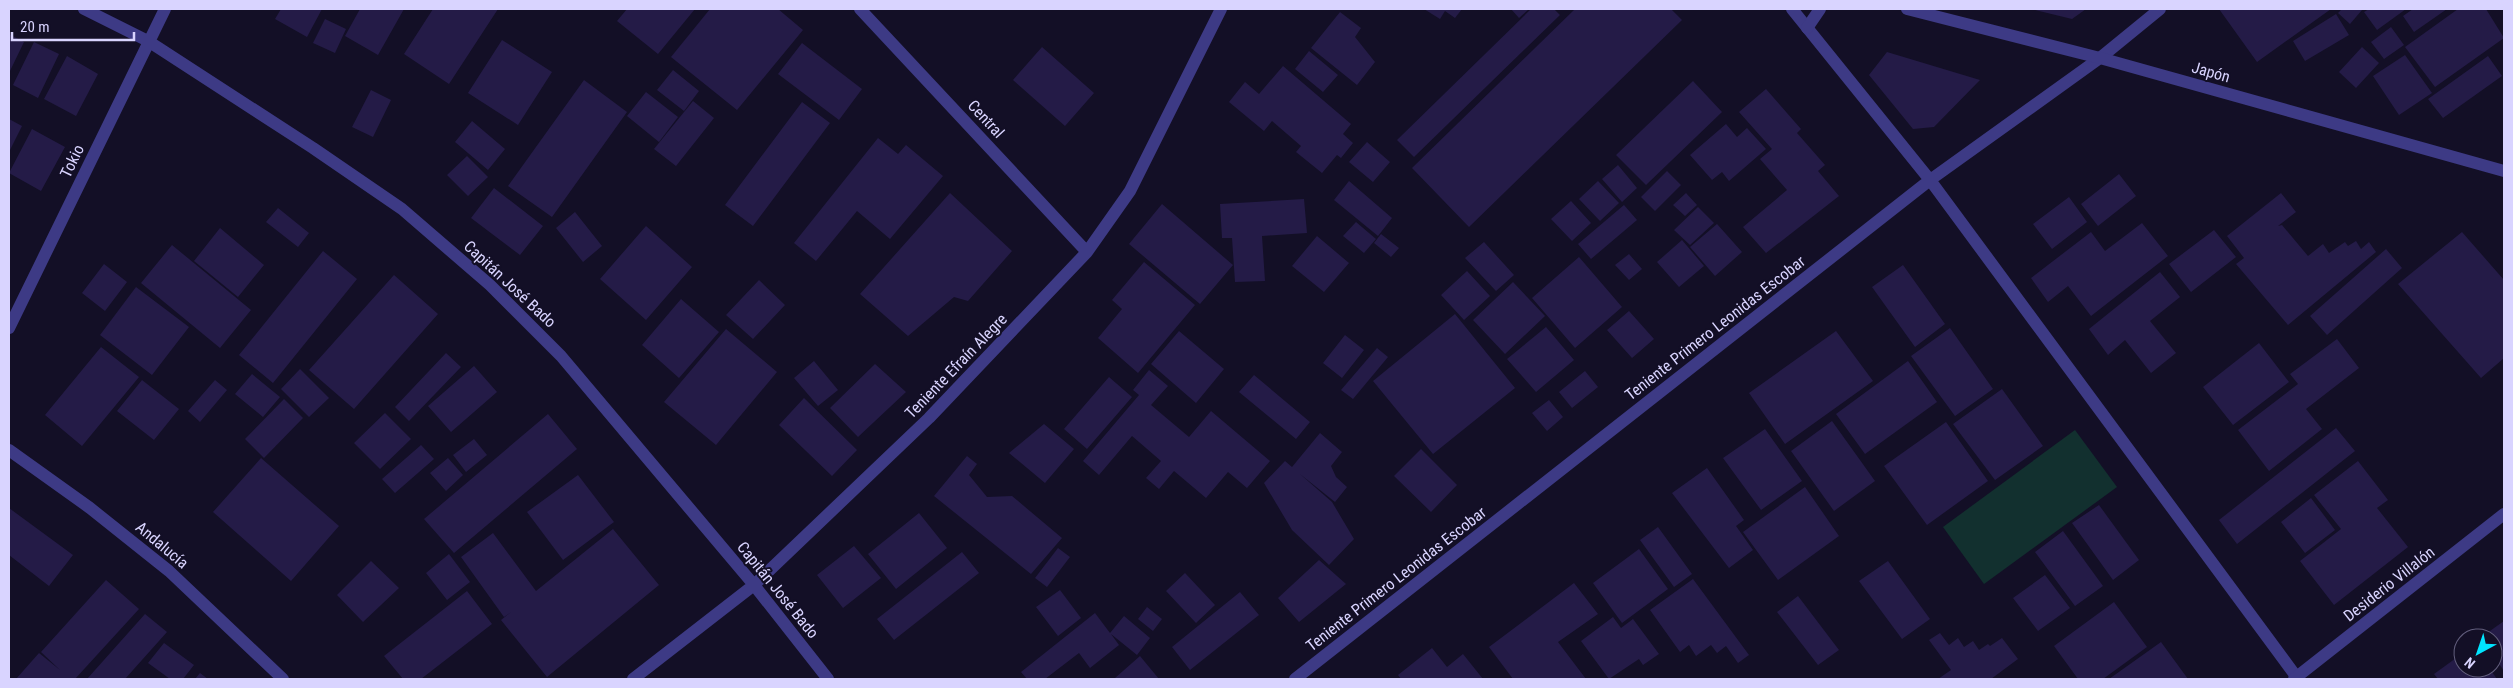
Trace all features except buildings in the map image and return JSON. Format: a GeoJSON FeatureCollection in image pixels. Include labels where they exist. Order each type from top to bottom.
{"type":"FeatureCollection","features":[{"type":"Feature","properties":{"kind":"street","name":"Capitán José Bado"},"geometry":{"type":"LineString","coordinates":[[84,9],[148,41],[313,148],[402,209],[490,284],[561,356],[754,585],[828,679]]}},
{"type":"Feature","properties":{"kind":"street","name":"Tokio"},"geometry":{"type":"LineString","coordinates":[[9,328],[165,9]]}},
{"type":"Feature","properties":{"kind":"street","name":"Central"},"geometry":{"type":"LineString","coordinates":[[860,9],[1087,252]]}},
{"type":"Feature","properties":{"kind":"street","name":"Teniente Efraín Alegre"},"geometry":{"type":"LineString","coordinates":[[633,679],[754,585],[929,418],[1087,252],[1130,191],[1221,9]]}},
{"type":"Feature","properties":{"kind":"street"},"geometry":{"type":"LineString","coordinates":[[1792,9],[1930,180],[2296,678]]}},
{"type":"Feature","properties":{"kind":"street"},"geometry":{"type":"LineString","coordinates":[[1807,28],[1820,9]]}},
{"type":"Feature","properties":{"kind":"street","name":"Japón"},"geometry":{"type":"LineString","coordinates":[[1908,9],[2100,58],[2504,171]]}},
{"type":"Feature","properties":{"kind":"street","name":"Teniente Primero Leonidas Escobar"},"geometry":{"type":"LineString","coordinates":[[1294,679],[1930,180],[2100,58],[2160,9]]}},
{"type":"Feature","properties":{"kind":"street","name":"Andalucía"},"geometry":{"type":"LineString","coordinates":[[9,450],[90,508],[169,571],[283,679]]}},
{"type":"Feature","properties":{"kind":"street","name":"Desiderio Villalón"},"geometry":{"type":"LineString","coordinates":[[2296,678],[2504,514]]}},
{"type":"Feature","properties":{"kind":"green space"},"geometry":{"type":"Polygon","coordinates":[[[2075,430],[2117,487],[1984,584],[1943,527],[2075,430]]]}}]}
